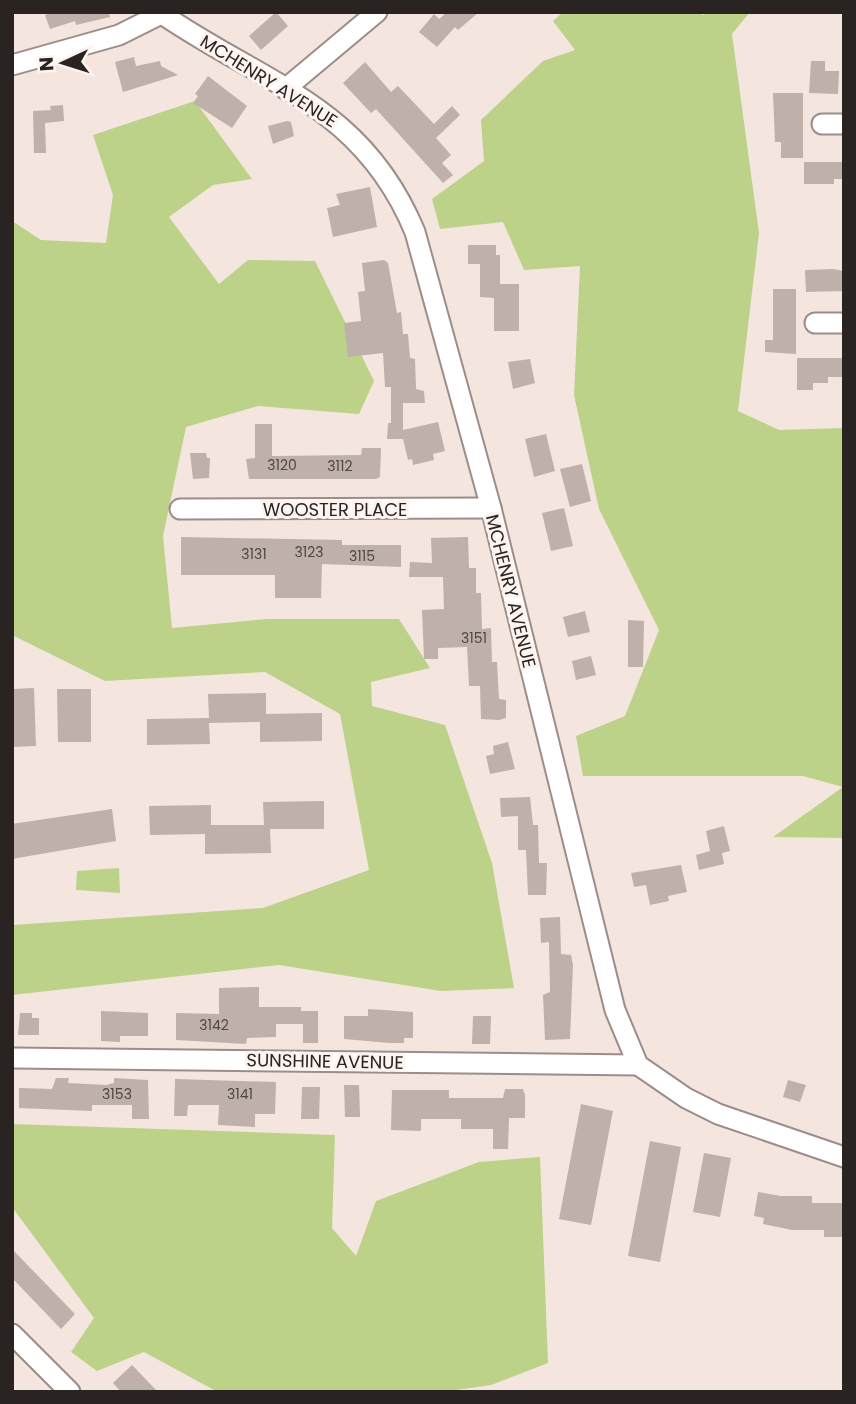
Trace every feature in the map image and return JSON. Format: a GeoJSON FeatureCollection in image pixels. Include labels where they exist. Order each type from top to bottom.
{"type":"FeatureCollection","features":[{"type":"Feature","properties":{"kind":"street"},"geometry":{"type":"LineString","coordinates":[[285,89],[377,12]]}},
{"type":"Feature","properties":{"kind":"street"},"geometry":{"type":"LineString","coordinates":[[12,65],[119,35],[162,13]]}},
{"type":"Feature","properties":{"kind":"street","name":"MCHENRY AVENUE"},"geometry":{"type":"LineString","coordinates":[[162,13],[329,115],[352,134],[389,179],[403,204],[415,232],[491,508],[615,1010],[638,1065]]}},
{"type":"Feature","properties":{"kind":"street"},"geometry":{"type":"LineString","coordinates":[[822,124],[844,124]]}},
{"type":"Feature","properties":{"kind":"street"},"geometry":{"type":"LineString","coordinates":[[815,323],[844,323]]}},
{"type":"Feature","properties":{"kind":"street","name":"WOOSTER PLACE"},"geometry":{"type":"LineString","coordinates":[[180,509],[491,508]]}},
{"type":"Feature","properties":{"kind":"street","name":"SUNSHINE AVENUE"},"geometry":{"type":"LineString","coordinates":[[12,1058],[638,1065]]}},
{"type":"Feature","properties":{"kind":"street"},"geometry":{"type":"LineString","coordinates":[[638,1065],[686,1097],[718,1114],[844,1157]]}},
{"type":"Feature","properties":{"kind":"street"},"geometry":{"type":"LineString","coordinates":[[12,1334],[70,1392]]}},
{"type":"Feature","properties":{"kind":"green space"},"geometry":{"type":"Polygon","coordinates":[[[563,12],[698,12],[703,15],[707,12],[750,12],[732,34],[759,233],[738,411],[779,430],[844,428],[844,838],[773,837],[843,787],[803,776],[583,776],[576,736],[625,716],[659,630],[599,509],[574,395],[580,266],[524,270],[503,222],[440,229],[432,199],[484,161],[481,120],[543,61],[575,50],[553,21],[563,12]]]}},
{"type":"Feature","properties":{"kind":"green space"},"geometry":{"type":"Polygon","coordinates":[[[195,101],[252,179],[213,185],[169,217],[219,284],[248,260],[315,261],[374,381],[359,414],[258,406],[186,427],[163,536],[172,628],[266,619],[399,619],[430,668],[371,682],[372,706],[445,725],[492,863],[514,988],[441,991],[279,965],[12,995],[12,925],[263,908],[369,870],[340,714],[265,672],[105,681],[12,635],[12,221],[41,240],[106,243],[113,195],[93,135],[195,101]]]}},
{"type":"Feature","properties":{"kind":"green space"},"geometry":{"type":"Polygon","coordinates":[[[119,868],[120,893],[76,890],[77,871],[119,868]]]}},
{"type":"Feature","properties":{"kind":"green space"},"geometry":{"type":"Polygon","coordinates":[[[12,1124],[335,1135],[332,1228],[356,1256],[376,1201],[479,1162],[540,1157],[548,1363],[491,1385],[443,1392],[225,1392],[214,1390],[144,1352],[97,1371],[71,1352],[94,1318],[12,1207],[12,1124]]]}},
{"type":"Feature","properties":{"kind":"building"},"geometry":{"type":"Polygon","coordinates":[[[54,12],[109,12],[110,17],[76,25],[75,21],[50,29],[45,15],[54,12]]]}},
{"type":"Feature","properties":{"kind":"building"},"geometry":{"type":"Polygon","coordinates":[[[276,12],[288,26],[261,50],[249,36],[276,12]]]}},
{"type":"Feature","properties":{"kind":"building"},"geometry":{"type":"Polygon","coordinates":[[[442,12],[479,12],[458,30],[455,27],[437,47],[419,32],[434,14],[439,19],[444,15],[442,12]]]}},
{"type":"Feature","properties":{"kind":"building"},"geometry":{"type":"Polygon","coordinates":[[[134,57],[136,66],[160,61],[161,66],[178,75],[123,92],[115,62],[134,57]]]}},
{"type":"Feature","properties":{"kind":"building"},"geometry":{"type":"Polygon","coordinates":[[[811,61],[825,61],[825,71],[839,71],[838,94],[809,93],[811,61]]]}},
{"type":"Feature","properties":{"kind":"building"},"geometry":{"type":"Polygon","coordinates":[[[365,62],[391,92],[398,86],[434,124],[452,106],[460,115],[436,138],[451,155],[442,163],[453,175],[443,183],[376,109],[371,113],[343,83],[365,62]]]}},
{"type":"Feature","properties":{"kind":"building"},"geometry":{"type":"Polygon","coordinates":[[[208,76],[247,106],[232,128],[193,103],[198,96],[195,94],[208,76]]]}},
{"type":"Feature","properties":{"kind":"building"},"geometry":{"type":"Polygon","coordinates":[[[773,93],[803,93],[803,158],[781,158],[781,142],[775,142],[773,93]]]}},
{"type":"Feature","properties":{"kind":"building"},"geometry":{"type":"Polygon","coordinates":[[[63,105],[64,121],[45,123],[46,153],[34,153],[33,111],[51,110],[50,106],[63,105]]]}},
{"type":"Feature","properties":{"kind":"building"},"geometry":{"type":"Polygon","coordinates":[[[291,122],[294,136],[273,144],[268,126],[291,122]]]}},
{"type":"Feature","properties":{"kind":"building"},"geometry":{"type":"Polygon","coordinates":[[[804,162],[844,162],[844,179],[834,179],[834,184],[804,184],[804,162]]]}},
{"type":"Feature","properties":{"kind":"building"},"geometry":{"type":"Polygon","coordinates":[[[370,187],[377,227],[333,237],[327,208],[340,205],[336,194],[370,187]]]}},
{"type":"Feature","properties":{"kind":"building"},"geometry":{"type":"Polygon","coordinates":[[[468,245],[496,245],[496,255],[500,255],[500,284],[519,284],[519,331],[494,331],[494,298],[480,297],[480,264],[468,264],[468,245]]]}},
{"type":"Feature","properties":{"kind":"building"},"geometry":{"type":"Polygon","coordinates":[[[384,260],[388,263],[397,313],[401,312],[403,334],[408,334],[410,358],[415,359],[416,389],[424,391],[425,403],[403,403],[403,430],[438,422],[445,451],[433,454],[434,460],[413,465],[412,459],[408,460],[403,439],[387,439],[388,423],[391,423],[391,387],[385,387],[383,353],[348,357],[344,323],[361,321],[358,292],[365,291],[362,263],[384,260]]]}},
{"type":"Feature","properties":{"kind":"building"},"geometry":{"type":"Polygon","coordinates":[[[805,270],[844,271],[844,291],[806,292],[805,270]]]}},
{"type":"Feature","properties":{"kind":"building"},"geometry":{"type":"Polygon","coordinates":[[[773,289],[796,289],[796,354],[765,352],[765,340],[773,340],[773,289]]]}},
{"type":"Feature","properties":{"kind":"building"},"geometry":{"type":"Polygon","coordinates":[[[797,358],[844,358],[844,377],[828,377],[828,383],[813,383],[813,390],[797,390],[797,358]]]}},
{"type":"Feature","properties":{"kind":"building"},"geometry":{"type":"Polygon","coordinates":[[[530,359],[535,383],[513,389],[508,362],[530,359]]]}},
{"type":"Feature","properties":{"kind":"building"},"geometry":{"type":"Polygon","coordinates":[[[255,424],[272,424],[272,456],[361,455],[362,448],[381,448],[380,477],[249,479],[246,459],[255,458],[255,424]]]}},
{"type":"Feature","properties":{"kind":"building"},"geometry":{"type":"Polygon","coordinates":[[[546,434],[555,471],[534,477],[525,439],[546,434]]]}},
{"type":"Feature","properties":{"kind":"building"},"geometry":{"type":"Polygon","coordinates":[[[190,453],[206,453],[207,458],[210,458],[209,478],[193,479],[190,453]]]}},
{"type":"Feature","properties":{"kind":"building"},"geometry":{"type":"Polygon","coordinates":[[[582,464],[591,501],[570,507],[560,469],[582,464]]]}},
{"type":"Feature","properties":{"kind":"building"},"geometry":{"type":"Polygon","coordinates":[[[564,508],[573,546],[551,551],[542,513],[564,508]]]}},
{"type":"Feature","properties":{"kind":"building"},"geometry":{"type":"Polygon","coordinates":[[[181,537],[342,540],[342,545],[401,545],[401,567],[322,564],[321,598],[275,598],[275,575],[181,575],[181,537]]]}},
{"type":"Feature","properties":{"kind":"building"},"geometry":{"type":"Polygon","coordinates":[[[468,537],[469,568],[476,568],[476,593],[481,593],[482,629],[491,628],[492,662],[497,662],[499,699],[506,700],[506,718],[499,720],[481,719],[480,686],[469,686],[467,647],[438,648],[438,659],[424,659],[422,610],[444,609],[443,577],[409,577],[410,562],[432,563],[431,538],[468,537]]]}},
{"type":"Feature","properties":{"kind":"building"},"geometry":{"type":"Polygon","coordinates":[[[585,611],[590,632],[568,637],[563,617],[585,611]]]}},
{"type":"Feature","properties":{"kind":"building"},"geometry":{"type":"Polygon","coordinates":[[[628,620],[644,621],[643,667],[628,667],[628,620]]]}},
{"type":"Feature","properties":{"kind":"building"},"geometry":{"type":"Polygon","coordinates":[[[591,656],[596,675],[576,680],[572,661],[591,656]]]}},
{"type":"Feature","properties":{"kind":"building"},"geometry":{"type":"Polygon","coordinates":[[[34,688],[36,746],[12,747],[12,689],[34,688]]]}},
{"type":"Feature","properties":{"kind":"building"},"geometry":{"type":"Polygon","coordinates":[[[57,689],[91,689],[91,742],[58,742],[57,689]]]}},
{"type":"Feature","properties":{"kind":"building"},"geometry":{"type":"Polygon","coordinates":[[[266,693],[266,714],[322,713],[322,741],[260,742],[260,722],[209,723],[210,744],[147,745],[147,719],[209,718],[208,694],[266,693]]]}},
{"type":"Feature","properties":{"kind":"building"},"geometry":{"type":"Polygon","coordinates":[[[508,742],[515,769],[490,774],[486,756],[494,754],[493,746],[508,742]]]}},
{"type":"Feature","properties":{"kind":"building"},"geometry":{"type":"Polygon","coordinates":[[[530,797],[533,825],[538,825],[539,863],[547,863],[546,895],[528,895],[526,850],[518,850],[518,816],[501,817],[500,798],[530,797]]]}},
{"type":"Feature","properties":{"kind":"building"},"geometry":{"type":"Polygon","coordinates":[[[324,801],[324,829],[270,829],[271,853],[205,854],[205,834],[150,835],[149,806],[211,805],[211,825],[264,825],[263,802],[324,801]]]}},
{"type":"Feature","properties":{"kind":"building"},"geometry":{"type":"Polygon","coordinates":[[[112,809],[116,841],[12,859],[12,824],[112,809]]]}},
{"type":"Feature","properties":{"kind":"building"},"geometry":{"type":"Polygon","coordinates":[[[724,826],[730,851],[722,853],[724,864],[699,870],[696,855],[710,851],[706,831],[724,826]]]}},
{"type":"Feature","properties":{"kind":"building"},"geometry":{"type":"Polygon","coordinates":[[[681,865],[687,892],[668,896],[669,901],[650,905],[646,885],[634,887],[631,873],[681,865]]]}},
{"type":"Feature","properties":{"kind":"building"},"geometry":{"type":"Polygon","coordinates":[[[560,917],[561,954],[571,955],[573,965],[570,1039],[545,1040],[543,995],[550,992],[549,942],[541,943],[540,918],[560,917]]]}},
{"type":"Feature","properties":{"kind":"building"},"geometry":{"type":"Polygon","coordinates":[[[259,987],[259,1007],[301,1007],[301,1011],[318,1011],[318,1043],[303,1043],[303,1024],[276,1024],[276,1037],[247,1038],[246,1044],[176,1040],[176,1013],[219,1014],[219,988],[259,987]]]}},
{"type":"Feature","properties":{"kind":"building"},"geometry":{"type":"Polygon","coordinates":[[[368,1009],[413,1012],[413,1038],[404,1038],[404,1043],[344,1039],[344,1016],[368,1016],[368,1009]]]}},
{"type":"Feature","properties":{"kind":"building"},"geometry":{"type":"Polygon","coordinates":[[[101,1011],[148,1013],[148,1036],[120,1036],[120,1042],[101,1041],[101,1011]]]}},
{"type":"Feature","properties":{"kind":"building"},"geometry":{"type":"Polygon","coordinates":[[[20,1013],[32,1013],[32,1018],[39,1018],[39,1035],[18,1035],[20,1013]]]}},
{"type":"Feature","properties":{"kind":"building"},"geometry":{"type":"Polygon","coordinates":[[[473,1016],[491,1016],[490,1044],[472,1044],[473,1016]]]}},
{"type":"Feature","properties":{"kind":"building"},"geometry":{"type":"Polygon","coordinates":[[[56,1078],[69,1078],[68,1083],[106,1085],[114,1083],[114,1078],[148,1080],[149,1119],[132,1119],[132,1105],[92,1105],[92,1111],[19,1108],[19,1088],[52,1089],[56,1078]]]}},
{"type":"Feature","properties":{"kind":"building"},"geometry":{"type":"Polygon","coordinates":[[[175,1079],[276,1082],[275,1114],[255,1114],[255,1127],[218,1125],[219,1105],[188,1105],[187,1116],[174,1116],[175,1079]]]}},
{"type":"Feature","properties":{"kind":"building"},"geometry":{"type":"Polygon","coordinates":[[[788,1080],[806,1085],[800,1102],[783,1097],[788,1080]]]}},
{"type":"Feature","properties":{"kind":"building"},"geometry":{"type":"Polygon","coordinates":[[[344,1085],[359,1085],[360,1117],[345,1117],[344,1085]]]}},
{"type":"Feature","properties":{"kind":"building"},"geometry":{"type":"Polygon","coordinates":[[[302,1087],[320,1087],[319,1119],[301,1119],[302,1087]]]}},
{"type":"Feature","properties":{"kind":"building"},"geometry":{"type":"Polygon","coordinates":[[[505,1089],[523,1089],[525,1095],[525,1118],[509,1118],[508,1149],[493,1149],[493,1129],[461,1129],[461,1119],[421,1119],[421,1131],[391,1130],[392,1090],[449,1090],[449,1098],[503,1098],[505,1089]]]}},
{"type":"Feature","properties":{"kind":"building"},"geometry":{"type":"Polygon","coordinates":[[[581,1104],[613,1111],[591,1225],[559,1219],[581,1104]]]}},
{"type":"Feature","properties":{"kind":"building"},"geometry":{"type":"Polygon","coordinates":[[[650,1141],[681,1147],[660,1262],[628,1256],[650,1141]]]}},
{"type":"Feature","properties":{"kind":"building"},"geometry":{"type":"Polygon","coordinates":[[[704,1153],[731,1158],[720,1217],[693,1212],[704,1153]]]}},
{"type":"Feature","properties":{"kind":"building"},"geometry":{"type":"Polygon","coordinates":[[[758,1192],[781,1196],[812,1196],[812,1203],[844,1203],[844,1237],[824,1237],[824,1230],[792,1230],[763,1224],[764,1218],[754,1216],[758,1192]]]}},
{"type":"Feature","properties":{"kind":"building"},"geometry":{"type":"Polygon","coordinates":[[[12,1249],[75,1314],[61,1329],[12,1278],[12,1249]]]}},
{"type":"Feature","properties":{"kind":"building"},"geometry":{"type":"Polygon","coordinates":[[[132,1365],[158,1392],[121,1392],[113,1383],[132,1365]]]}}]}
